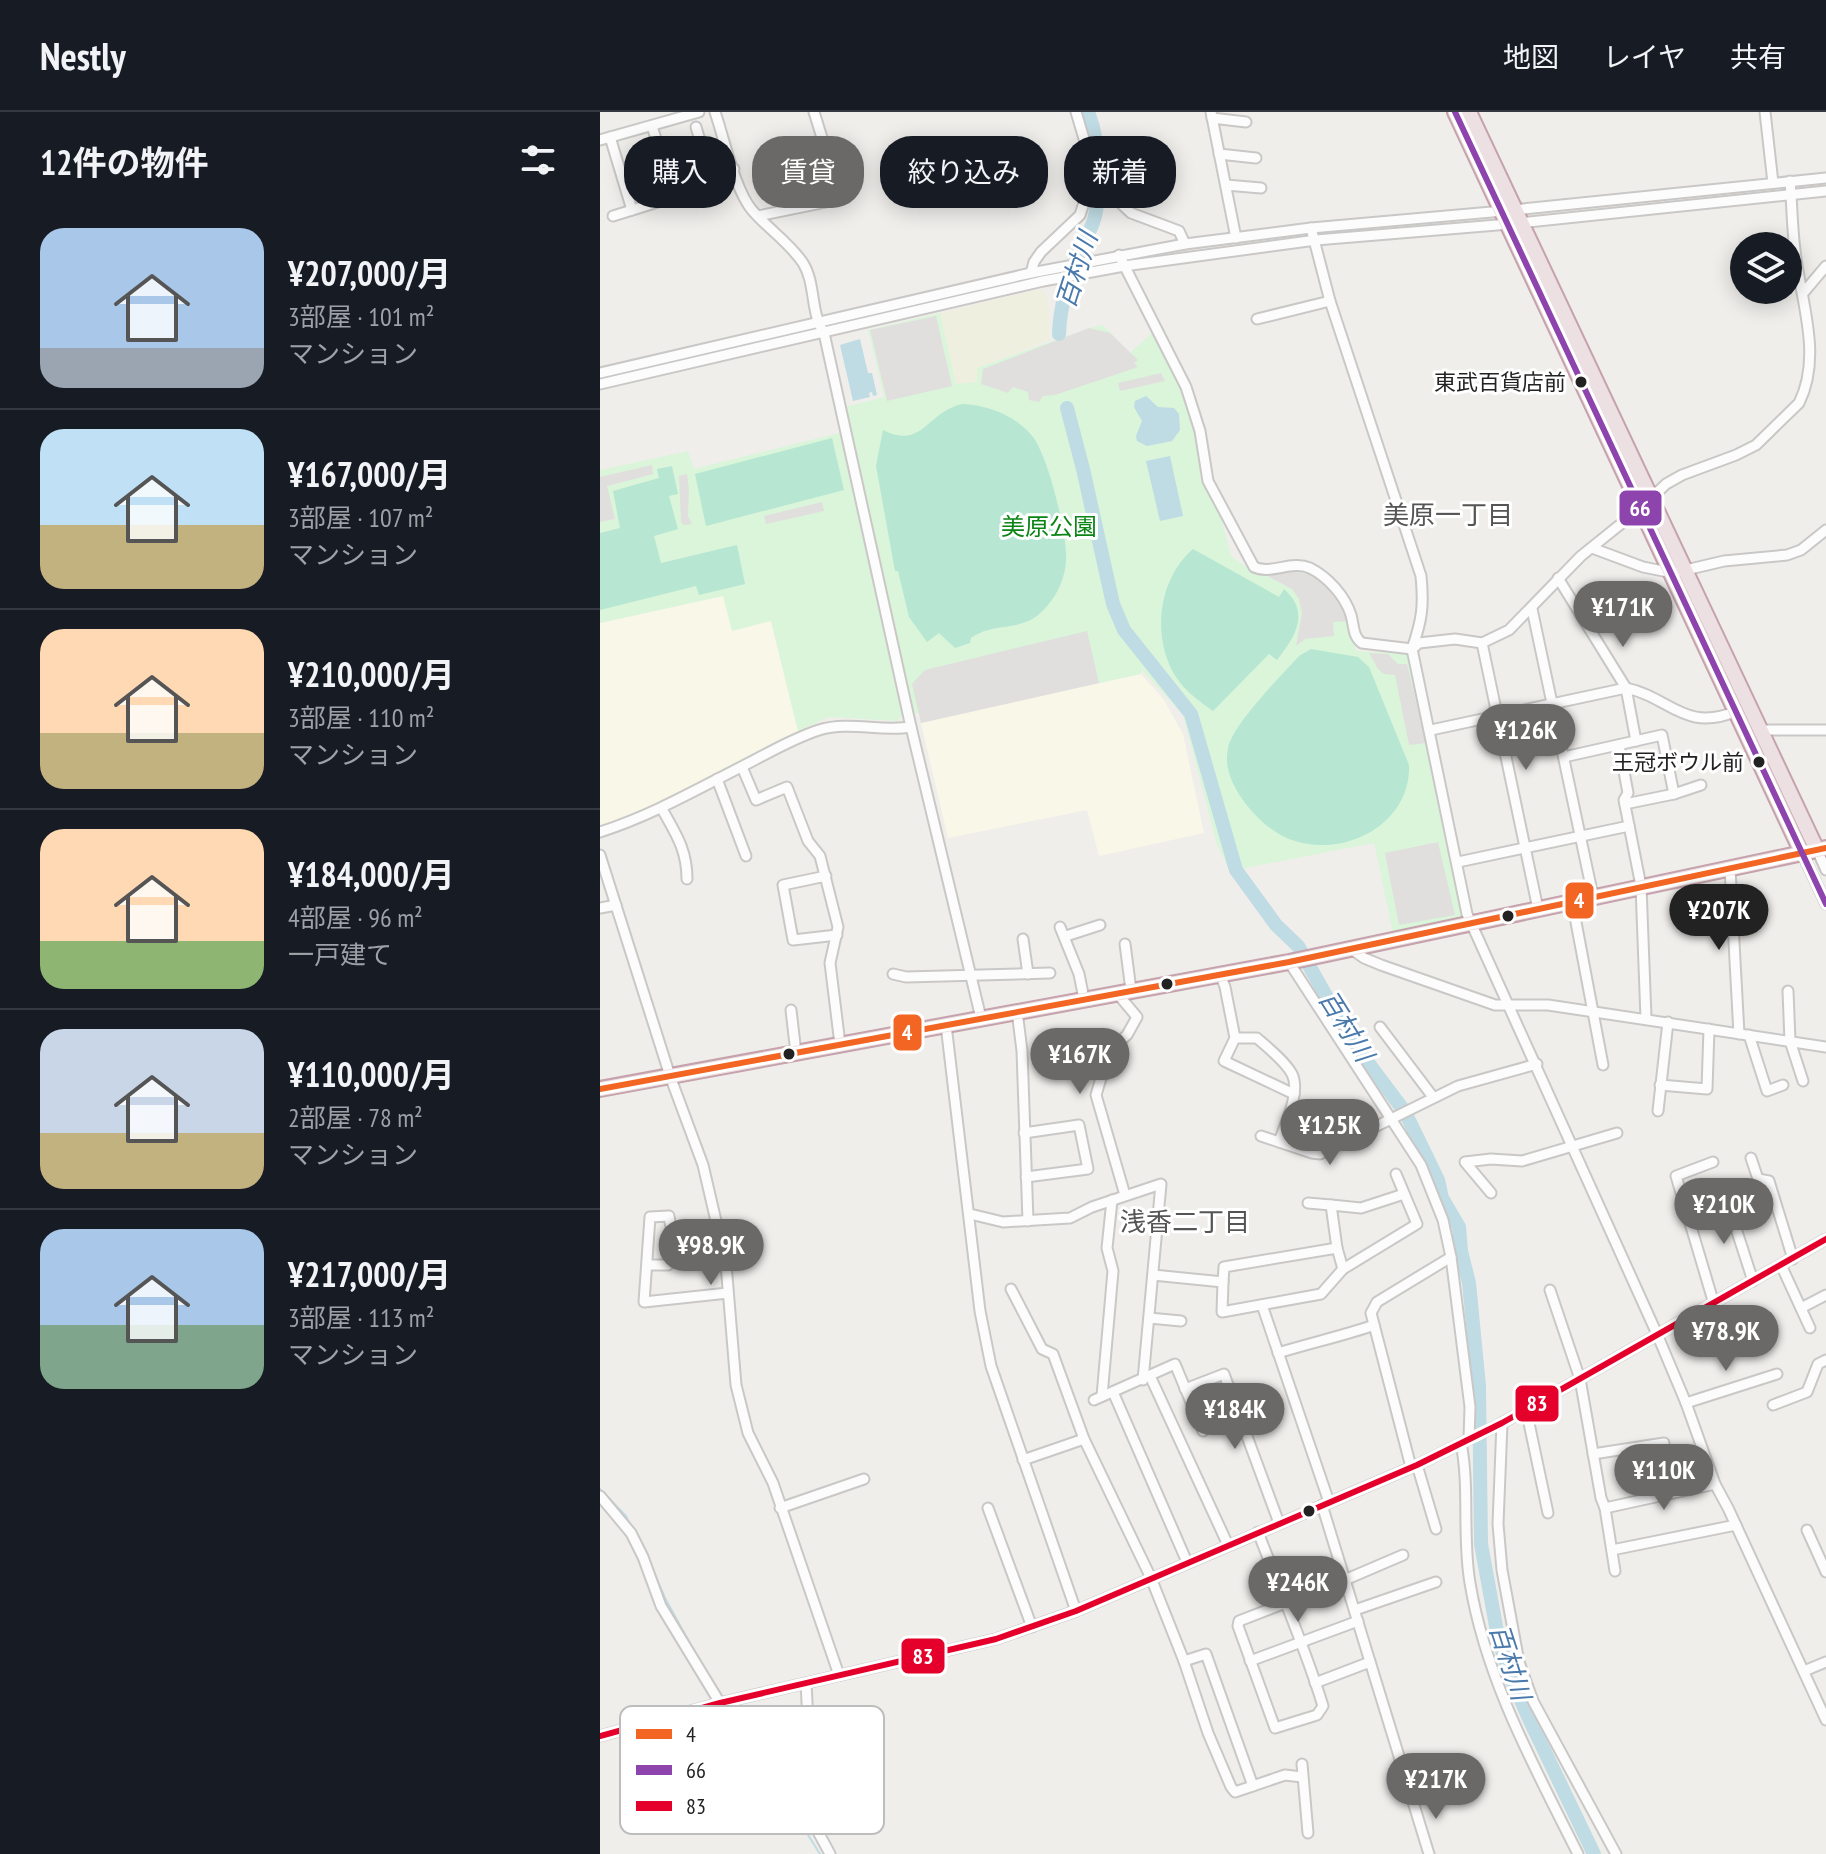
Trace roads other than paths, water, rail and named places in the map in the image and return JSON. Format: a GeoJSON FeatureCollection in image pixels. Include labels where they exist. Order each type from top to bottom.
{"type":"FeatureCollection","features":[{"type":"Feature","properties":{"kind":"highway"},"geometry":{"type":"LineString","coordinates":[[1455,112],[1513,217]]}},
{"type":"Feature","properties":{"kind":"highway"},"geometry":{"type":"LineString","coordinates":[[1469,112],[1513,217],[1679,571],[1737,711],[1815,850]]}},
{"type":"Feature","properties":{"kind":"highway"},"geometry":{"type":"LineString","coordinates":[[1679,571],[1760,730],[1815,850]]}},
{"type":"Feature","properties":{"kind":"highway"},"geometry":{"type":"LineString","coordinates":[[600,1089],[1293,961],[1815,850]]}},
{"type":"Feature","properties":{"kind":"street"},"geometry":{"type":"LineString","coordinates":[[632,210],[605,139],[699,112]]}},
{"type":"Feature","properties":{"kind":"street"},"geometry":{"type":"LineString","coordinates":[[715,112],[723,136]]}},
{"type":"Feature","properties":{"kind":"street"},"geometry":{"type":"LineString","coordinates":[[758,216],[841,199],[814,112]]}},
{"type":"Feature","properties":{"kind":"street"},"geometry":{"type":"LineString","coordinates":[[1031,273],[1041,252],[1080,215],[1094,172],[1076,112]]}},
{"type":"Feature","properties":{"kind":"street"},"geometry":{"type":"LineString","coordinates":[[1765,112],[1773,183]]}},
{"type":"Feature","properties":{"kind":"street"},"geometry":{"type":"LineString","coordinates":[[1236,238],[1211,115],[1246,122]]}},
{"type":"Feature","properties":{"kind":"street"},"geometry":{"type":"LineString","coordinates":[[613,216],[674,197],[652,126]]}},
{"type":"Feature","properties":{"kind":"street"},"geometry":{"type":"LineString","coordinates":[[696,127],[699,136]]}},
{"type":"Feature","properties":{"kind":"street"},"geometry":{"type":"LineString","coordinates":[[1219,154],[1256,158]]}},
{"type":"Feature","properties":{"kind":"street"},"geometry":{"type":"LineString","coordinates":[[736,174],[751,208],[783,238],[805,266],[817,323],[824,333],[911,727],[981,1018]]}},
{"type":"Feature","properties":{"kind":"street"},"geometry":{"type":"LineString","coordinates":[[600,384],[1124,266],[1826,178]]}},
{"type":"Feature","properties":{"kind":"street"},"geometry":{"type":"LineString","coordinates":[[1119,255],[1194,406],[1208,481],[1250,563],[1260,570],[1295,565],[1323,576],[1343,599],[1358,641],[1412,649],[1419,643],[1455,639],[1482,643],[1509,630],[1558,578],[1674,478],[1756,445],[1799,403],[1804,394],[1808,370],[1809,338],[1804,292],[1795,252],[1790,181]]}},
{"type":"Feature","properties":{"kind":"street"},"geometry":{"type":"LineString","coordinates":[[1226,185],[1261,188]]}},
{"type":"Feature","properties":{"kind":"street"},"geometry":{"type":"LineString","coordinates":[[600,373],[1031,273],[1185,244],[1311,228],[1513,217],[1826,191]]}},
{"type":"Feature","properties":{"kind":"street"},"geometry":{"type":"LineString","coordinates":[[1126,208],[1131,213],[1179,231],[1185,244]]}},
{"type":"Feature","properties":{"kind":"street"},"geometry":{"type":"LineString","coordinates":[[1311,228],[1330,301],[1421,576],[1424,605],[1412,649],[1467,914],[1657,1334],[1715,1484],[1826,1720]]}},
{"type":"Feature","properties":{"kind":"street"},"geometry":{"type":"LineString","coordinates":[[1804,292],[1826,266]]}},
{"type":"Feature","properties":{"kind":"street"},"geometry":{"type":"LineString","coordinates":[[1257,319],[1330,301]]}},
{"type":"Feature","properties":{"kind":"street"},"geometry":{"type":"LineString","coordinates":[[1592,548],[1643,567],[1679,571],[1724,561],[1787,555],[1801,550],[1826,530]]}},
{"type":"Feature","properties":{"kind":"street"},"geometry":{"type":"LineString","coordinates":[[1558,578],[1626,688],[1636,741]]}},
{"type":"Feature","properties":{"kind":"street"},"geometry":{"type":"LineString","coordinates":[[1532,609],[1593,896]]}},
{"type":"Feature","properties":{"kind":"street"},"geometry":{"type":"LineString","coordinates":[[1482,643],[1538,909]]}},
{"type":"Feature","properties":{"kind":"street"},"geometry":{"type":"LineString","coordinates":[[1431,730],[1626,688],[1647,692],[1686,717],[1728,715],[1737,711]]}},
{"type":"Feature","properties":{"kind":"street"},"geometry":{"type":"LineString","coordinates":[[600,832],[662,809],[796,737],[851,725],[898,729],[911,727]]}},
{"type":"Feature","properties":{"kind":"street"},"geometry":{"type":"LineString","coordinates":[[1760,730],[1826,730]]}},
{"type":"Feature","properties":{"kind":"street"},"geometry":{"type":"LineString","coordinates":[[1564,757],[1662,735],[1674,794]]}},
{"type":"Feature","properties":{"kind":"street"},"geometry":{"type":"LineString","coordinates":[[1619,745],[1628,793],[1625,804],[1641,886],[1646,1018]]}},
{"type":"Feature","properties":{"kind":"street"},"geometry":{"type":"LineString","coordinates":[[742,767],[756,800],[787,787],[808,841],[820,856],[838,927],[830,963],[840,1044]]}},
{"type":"Feature","properties":{"kind":"street"},"geometry":{"type":"LineString","coordinates":[[717,779],[746,856]]}},
{"type":"Feature","properties":{"kind":"street"},"geometry":{"type":"LineString","coordinates":[[1625,804],[1701,785]]}},
{"type":"Feature","properties":{"kind":"street"},"geometry":{"type":"LineString","coordinates":[[662,809],[684,851],[687,879]]}},
{"type":"Feature","properties":{"kind":"street"},"geometry":{"type":"LineString","coordinates":[[1458,862],[1629,826]]}},
{"type":"Feature","properties":{"kind":"street"},"geometry":{"type":"LineString","coordinates":[[1815,850],[1826,870]]}},
{"type":"Feature","properties":{"kind":"street"},"geometry":{"type":"LineString","coordinates":[[1815,850],[1826,904]]}},
{"type":"Feature","properties":{"kind":"street"},"geometry":{"type":"LineString","coordinates":[[600,855],[670,1076],[703,1165],[726,1264],[736,1385],[748,1433],[773,1483],[839,1675]]}},
{"type":"Feature","properties":{"kind":"street"},"geometry":{"type":"LineString","coordinates":[[1730,869],[1744,1035],[1767,1091],[1783,1085]]}},
{"type":"Feature","properties":{"kind":"street"},"geometry":{"type":"LineString","coordinates":[[826,876],[783,885],[793,940],[837,935]]}},
{"type":"Feature","properties":{"kind":"street"},"geometry":{"type":"LineString","coordinates":[[1572,901],[1603,1065]]}},
{"type":"Feature","properties":{"kind":"street"},"geometry":{"type":"LineString","coordinates":[[600,908],[616,905]]}},
{"type":"Feature","properties":{"kind":"street"},"geometry":{"type":"LineString","coordinates":[[1084,999],[1079,974],[1063,932],[1100,925]]}},
{"type":"Feature","properties":{"kind":"street"},"geometry":{"type":"LineString","coordinates":[[1023,939],[1028,974]]}},
{"type":"Feature","properties":{"kind":"street"},"geometry":{"type":"LineString","coordinates":[[1125,944],[1124,992],[1137,1017],[1127,1035],[1109,1051],[1096,1095],[1125,1195]]}},
{"type":"Feature","properties":{"kind":"street"},"geometry":{"type":"LineString","coordinates":[[1351,949],[1364,958],[1482,1002],[1510,1007],[1548,1005],[1826,1047]]}},
{"type":"Feature","properties":{"kind":"street"},"geometry":{"type":"LineString","coordinates":[[1293,961],[1421,1165],[1443,1220],[1451,1257],[1470,1407],[1468,1439],[1463,1456],[1466,1552],[1481,1635],[1499,1690],[1578,1854]]}},
{"type":"Feature","properties":{"kind":"street"},"geometry":{"type":"LineString","coordinates":[[893,974],[906,977],[1050,973]]}},
{"type":"Feature","properties":{"kind":"street"},"geometry":{"type":"LineString","coordinates":[[1220,974],[1235,1038],[1224,1061],[1294,1094]]}},
{"type":"Feature","properties":{"kind":"street"},"geometry":{"type":"LineString","coordinates":[[1788,991],[1790,1041],[1803,1081]]}},
{"type":"Feature","properties":{"kind":"street"},"geometry":{"type":"LineString","coordinates":[[791,1010],[796,1053]]}},
{"type":"Feature","properties":{"kind":"street"},"geometry":{"type":"LineString","coordinates":[[1017,1011],[1022,1051],[1028,1221]]}},
{"type":"Feature","properties":{"kind":"street"},"geometry":{"type":"LineString","coordinates":[[1658,1111],[1668,1022]]}},
{"type":"Feature","properties":{"kind":"street"},"geometry":{"type":"LineString","coordinates":[[946,1025],[984,1339],[1076,1611]]}},
{"type":"Feature","properties":{"kind":"street"},"geometry":{"type":"LineString","coordinates":[[1380,1027],[1433,1097]]}},
{"type":"Feature","properties":{"kind":"street"},"geometry":{"type":"LineString","coordinates":[[1660,1085],[1707,1089],[1709,1029]]}},
{"type":"Feature","properties":{"kind":"street"},"geometry":{"type":"LineString","coordinates":[[1235,1038],[1257,1038],[1292,1073],[1294,1094],[1279,1142]]}},
{"type":"Feature","properties":{"kind":"street"},"geometry":{"type":"LineString","coordinates":[[1261,1136],[1320,1154],[1458,1086],[1537,1064]]}},
{"type":"Feature","properties":{"kind":"street"},"geometry":{"type":"LineString","coordinates":[[1024,1133],[1079,1125],[1088,1169],[1026,1177]]}},
{"type":"Feature","properties":{"kind":"street"},"geometry":{"type":"LineString","coordinates":[[1491,1193],[1465,1162],[1491,1159],[1522,1161],[1617,1133]]}},
{"type":"Feature","properties":{"kind":"street"},"geometry":{"type":"LineString","coordinates":[[1751,1158],[1758,1179],[1769,1181],[1793,1259]]}},
{"type":"Feature","properties":{"kind":"street"},"geometry":{"type":"LineString","coordinates":[[1713,1162],[1676,1176],[1714,1304]]}},
{"type":"Feature","properties":{"kind":"street"},"geometry":{"type":"LineString","coordinates":[[1337,1248],[1224,1267],[1222,1312],[1321,1294],[1343,1269],[1417,1224],[1396,1174]]}},
{"type":"Feature","properties":{"kind":"street"},"geometry":{"type":"LineString","coordinates":[[970,1214],[1003,1222],[1070,1218],[1161,1184],[1146,1378],[1228,1545]]}},
{"type":"Feature","properties":{"kind":"street"},"geometry":{"type":"LineString","coordinates":[[1308,1203],[1361,1208],[1404,1194]]}},
{"type":"Feature","properties":{"kind":"street"},"geometry":{"type":"LineString","coordinates":[[1112,1200],[1107,1248],[1113,1271],[1098,1398],[1175,1364],[1203,1431]]}},
{"type":"Feature","properties":{"kind":"street"},"geometry":{"type":"LineString","coordinates":[[1331,1205],[1343,1269]]}},
{"type":"Feature","properties":{"kind":"street"},"geometry":{"type":"LineString","coordinates":[[1689,1221],[1730,1210],[1753,1281]]}},
{"type":"Feature","properties":{"kind":"street"},"geometry":{"type":"LineString","coordinates":[[647,1265],[668,1265],[676,1256],[669,1216],[650,1217],[644,1302],[728,1293]]}},
{"type":"Feature","properties":{"kind":"street"},"geometry":{"type":"LineString","coordinates":[[709,1706],[996,1639],[1076,1611],[1414,1466],[1497,1426],[1826,1239]]}},
{"type":"Feature","properties":{"kind":"street"},"geometry":{"type":"LineString","coordinates":[[1436,1529],[1414,1466],[1371,1313],[1377,1302],[1451,1257]]}},
{"type":"Feature","properties":{"kind":"street"},"geometry":{"type":"LineString","coordinates":[[1781,1265],[1810,1328]]}},
{"type":"Feature","properties":{"kind":"street"},"geometry":{"type":"LineString","coordinates":[[1153,1275],[1223,1282]]}},
{"type":"Feature","properties":{"kind":"street"},"geometry":{"type":"LineString","coordinates":[[1011,1289],[1042,1349],[1053,1354],[1084,1439],[1151,1578],[1231,1787],[1235,1792],[1285,1775],[1302,1777]]}},
{"type":"Feature","properties":{"kind":"street"},"geometry":{"type":"LineString","coordinates":[[1550,1290],[1580,1379],[1615,1571]]}},
{"type":"Feature","properties":{"kind":"street"},"geometry":{"type":"LineString","coordinates":[[1801,1308],[1826,1295]]}},
{"type":"Feature","properties":{"kind":"street"},"geometry":{"type":"LineString","coordinates":[[1262,1305],[1325,1503],[1429,1854]]}},
{"type":"Feature","properties":{"kind":"street"},"geometry":{"type":"LineString","coordinates":[[1149,1318],[1181,1321]]}},
{"type":"Feature","properties":{"kind":"street"},"geometry":{"type":"LineString","coordinates":[[1278,1353],[1315,1341],[1339,1338],[1374,1325]]}},
{"type":"Feature","properties":{"kind":"street"},"geometry":{"type":"LineString","coordinates":[[1773,1405],[1807,1392],[1818,1364],[1826,1360]]}},
{"type":"Feature","properties":{"kind":"street"},"geometry":{"type":"LineString","coordinates":[[1185,1389],[1224,1374],[1279,1523]]}},
{"type":"Feature","properties":{"kind":"street"},"geometry":{"type":"LineString","coordinates":[[1686,1403],[1777,1374]]}},
{"type":"Feature","properties":{"kind":"street"},"geometry":{"type":"LineString","coordinates":[[1113,1392],[1187,1562]]}},
{"type":"Feature","properties":{"kind":"street"},"geometry":{"type":"LineString","coordinates":[[1526,1409],[1548,1513]]}},
{"type":"Feature","properties":{"kind":"street"},"geometry":{"type":"LineString","coordinates":[[1497,1426],[1498,1524],[1502,1570],[1519,1662],[1533,1701],[1616,1854]]}},
{"type":"Feature","properties":{"kind":"street"},"geometry":{"type":"LineString","coordinates":[[1023,1460],[1084,1439]]}},
{"type":"Feature","properties":{"kind":"street"},"geometry":{"type":"LineString","coordinates":[[1593,1454],[1664,1443]]}},
{"type":"Feature","properties":{"kind":"street"},"geometry":{"type":"LineString","coordinates":[[780,1508],[864,1479]]}},
{"type":"Feature","properties":{"kind":"street"},"geometry":{"type":"LineString","coordinates":[[1605,1508],[1715,1484]]}},
{"type":"Feature","properties":{"kind":"street"},"geometry":{"type":"LineString","coordinates":[[600,1496],[631,1533],[661,1606],[720,1703]]}},
{"type":"Feature","properties":{"kind":"street"},"geometry":{"type":"LineString","coordinates":[[988,1508],[1032,1627]]}},
{"type":"Feature","properties":{"kind":"street"},"geometry":{"type":"LineString","coordinates":[[1612,1550],[1736,1525]]}},
{"type":"Feature","properties":{"kind":"street"},"geometry":{"type":"LineString","coordinates":[[1807,1530],[1826,1572]]}},
{"type":"Feature","properties":{"kind":"street"},"geometry":{"type":"LineString","coordinates":[[1258,1532],[1285,1601],[1300,1641],[1323,1706],[1321,1712],[1275,1728],[1238,1626],[1239,1621],[1285,1601],[1403,1555]]}},
{"type":"Feature","properties":{"kind":"street"},"geometry":{"type":"LineString","coordinates":[[1355,1610],[1436,1582]]}},
{"type":"Feature","properties":{"kind":"street"},"geometry":{"type":"LineString","coordinates":[[1250,1661],[1358,1621]]}},
{"type":"Feature","properties":{"kind":"street"},"geometry":{"type":"LineString","coordinates":[[1184,1661],[1206,1654],[1253,1786]]}},
{"type":"Feature","properties":{"kind":"street"},"geometry":{"type":"LineString","coordinates":[[1315,1683],[1370,1662]]}},
{"type":"Feature","properties":{"kind":"street"},"geometry":{"type":"LineString","coordinates":[[1804,1671],[1826,1662]]}},
{"type":"Feature","properties":{"kind":"street"},"geometry":{"type":"LineString","coordinates":[[806,1683],[807,1706]]}},
{"type":"Feature","properties":{"kind":"street"},"geometry":{"type":"LineString","coordinates":[[600,1736],[620,1730]]}},
{"type":"Feature","properties":{"kind":"street"},"geometry":{"type":"LineString","coordinates":[[1302,1764],[1308,1833]]}},
{"type":"Feature","properties":{"kind":"street"},"geometry":{"type":"LineString","coordinates":[[819,1834],[830,1854]]}},
{"type":"Feature","properties":{"kind":"water"},"geometry":{"type":"Polygon","coordinates":[[[860,339],[877,395],[873,396],[872,392],[869,393],[870,397],[853,401],[840,345],[860,339]]]}},
{"type":"Feature","properties":{"kind":"water"},"geometry":{"type":"Polygon","coordinates":[[[1146,396],[1158,407],[1174,408],[1179,414],[1180,430],[1172,441],[1147,446],[1137,441],[1142,421],[1134,407],[1135,401],[1146,396]]]}},
{"type":"Feature","properties":{"kind":"water"},"geometry":{"type":"Polygon","coordinates":[[[1170,456],[1183,516],[1160,521],[1146,461],[1170,456]]]}},
{"type":"Feature","properties":{"kind":"waterway","name":"百村川"},"geometry":{"type":"LineString","coordinates":[[1059,334],[1061,312],[1072,270],[1093,224],[1097,204],[1097,150],[1088,112]]}},
{"type":"Feature","properties":{"kind":"waterway","name":"百村川"},"geometry":{"type":"LineString","coordinates":[[1067,408],[1113,604],[1124,630],[1191,714],[1236,870],[1276,925],[1298,946],[1351,1040],[1405,1112],[1438,1180],[1442,1198],[1459,1227],[1469,1283],[1479,1386],[1481,1544],[1498,1637],[1509,1674],[1594,1854]]}},
{"type":"Feature","properties":{"kind":"waterway"},"geometry":{"type":"LineString","coordinates":[[600,1489],[626,1516],[632,1528]]}},
{"type":"Feature","properties":{"kind":"waterway"},"geometry":{"type":"LineString","coordinates":[[643,1547],[665,1598],[697,1656]]}},
{"type":"Feature","properties":{"kind":"waterway"},"geometry":{"type":"LineString","coordinates":[[807,1834],[820,1854]]}},
{"type":"Feature","properties":{"kind":"place","name":"東武百貨店前"},"geometry":{"type":"Point","coordinates":[1581,382]}},
{"type":"Feature","properties":{"kind":"place","name":"王冠ボウル前"},"geometry":{"type":"Point","coordinates":[1759,762]}},
{"type":"Feature","properties":{"kind":"district","name":"美原一丁目"},"geometry":{"type":"Point","coordinates":[1448,515]}},
{"type":"Feature","properties":{"kind":"district","name":"浅香二丁目"},"geometry":{"type":"Point","coordinates":[1185,1222]}},
{"type":"Feature","properties":{"kind":"park label","name":"美原公園"},"geometry":{"type":"Point","coordinates":[1049,527]}}]}
